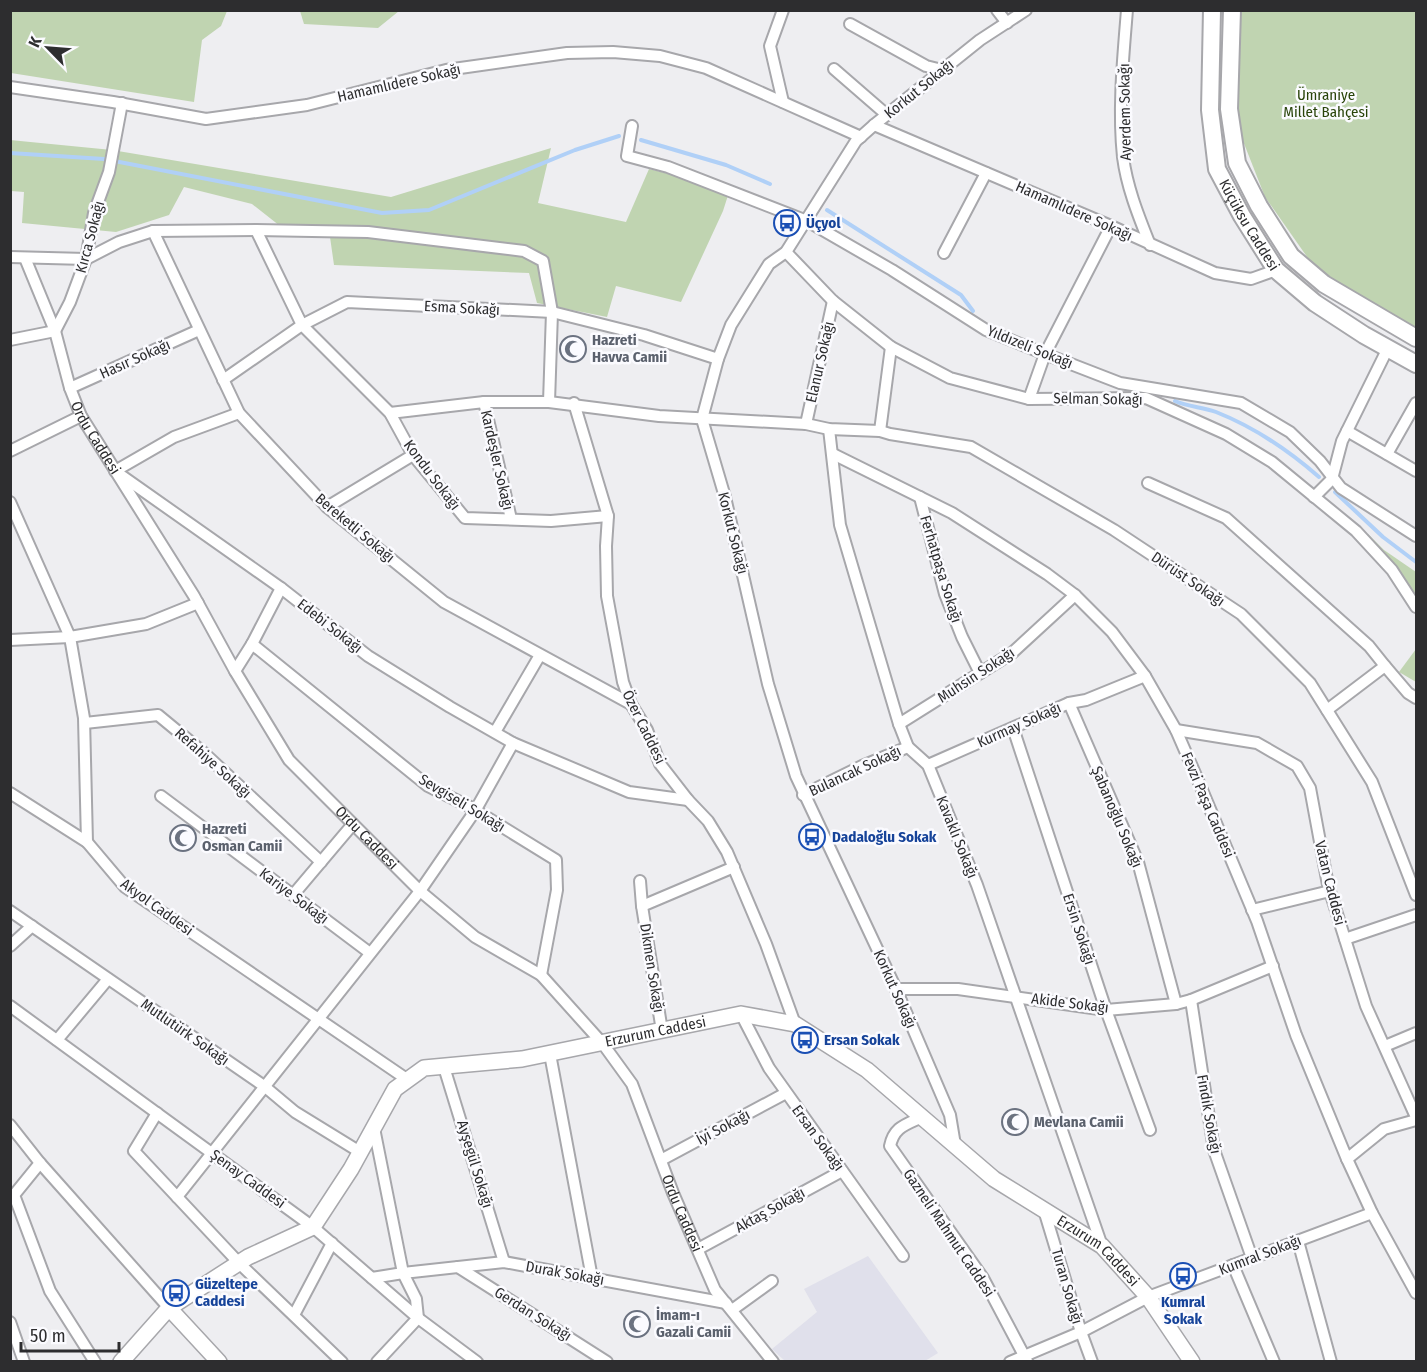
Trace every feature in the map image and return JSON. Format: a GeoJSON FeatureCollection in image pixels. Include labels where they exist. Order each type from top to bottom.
{"type":"FeatureCollection","features":[{"type":"Feature","properties":{"kind":"main road","name":"Küçüksu Caddesi"},"geometry":{"type":"LineString","coordinates":[[1212,10],[1210,110],[1218,169],[1242,216],[1276,270],[1315,303],[1416,364]]}},
{"type":"Feature","properties":{"kind":"main road","name":"Küçüksu Caddesi"},"geometry":{"type":"LineString","coordinates":[[1232,10],[1229,109],[1237,163],[1259,206],[1291,256],[1324,284],[1416,338]]}},
{"type":"Feature","properties":{"kind":"street"},"geometry":{"type":"LineString","coordinates":[[783,10],[770,46],[783,102]]}},
{"type":"Feature","properties":{"kind":"street"},"geometry":{"type":"LineString","coordinates":[[997,10],[1007,23]]}},
{"type":"Feature","properties":{"kind":"street","name":"Korkut Sokağı"},"geometry":{"type":"LineString","coordinates":[[955,1146],[950,1115],[896,989],[796,776],[768,684],[725,497],[702,419],[718,359],[731,325],[770,264],[786,252],[856,141],[980,40],[1026,10]]}},
{"type":"Feature","properties":{"kind":"street","name":"Ayerdem Sokağı"},"geometry":{"type":"LineString","coordinates":[[1127,10],[1121,85],[1123,158],[1134,204],[1150,245]]}},
{"type":"Feature","properties":{"kind":"street"},"geometry":{"type":"LineString","coordinates":[[850,24],[926,66],[942,70]]}},
{"type":"Feature","properties":{"kind":"street","name":"Hamamlıdere Sokağı"},"geometry":{"type":"LineString","coordinates":[[10,87],[122,103],[206,119],[307,105],[446,70],[567,53],[613,52],[660,56],[706,68],[861,137]]}},
{"type":"Feature","properties":{"kind":"street"},"geometry":{"type":"LineString","coordinates":[[834,69],[887,115]]}},
{"type":"Feature","properties":{"kind":"street","name":"Kırca Sokağı"},"geometry":{"type":"LineString","coordinates":[[54,331],[70,302],[86,259],[94,213],[110,166],[122,103]]}},
{"type":"Feature","properties":{"kind":"street","name":"Hamamlıdere Sokağı"},"geometry":{"type":"LineString","coordinates":[[874,125],[1215,273],[1251,279],[1276,270]]}},
{"type":"Feature","properties":{"kind":"street","name":"Yıldızeli Sokağı"},"geometry":{"type":"LineString","coordinates":[[632,126],[627,156],[668,167],[807,221],[892,270],[986,330],[1120,383],[1241,403],[1290,432],[1320,462],[1341,489],[1416,536]]}},
{"type":"Feature","properties":{"kind":"street"},"geometry":{"type":"LineString","coordinates":[[944,253],[986,173]]}},
{"type":"Feature","properties":{"kind":"street"},"geometry":{"type":"LineString","coordinates":[[1029,399],[1045,354],[1111,226]]}},
{"type":"Feature","properties":{"kind":"street","name":"Kondu Sokağı"},"geometry":{"type":"LineString","coordinates":[[256,230],[302,325],[390,413],[413,455],[465,518],[551,521],[608,516]]}},
{"type":"Feature","properties":{"kind":"street"},"geometry":{"type":"LineString","coordinates":[[10,257],[86,259],[119,242],[153,231],[368,232],[524,251],[543,261],[552,312],[549,402]]}},
{"type":"Feature","properties":{"kind":"street","name":"Bereketli Sokağı"},"geometry":{"type":"LineString","coordinates":[[153,231],[239,413],[327,507],[444,602],[630,704]]}},
{"type":"Feature","properties":{"kind":"street","name":"Selman Sokağı"},"geometry":{"type":"LineString","coordinates":[[786,252],[833,301],[891,347],[950,378],[1029,399],[1146,398],[1226,434],[1272,462],[1356,531],[1392,570],[1416,607]]}},
{"type":"Feature","properties":{"kind":"street","name":"Ordu Caddesi"},"geometry":{"type":"LineString","coordinates":[[25,258],[54,331],[70,388],[81,416],[198,603],[235,671],[289,760],[420,891],[475,937],[541,975],[603,1044],[632,1084],[661,1160],[716,1290],[771,1361]]}},
{"type":"Feature","properties":{"kind":"street","name":"Elanur Sokağı"},"geometry":{"type":"LineString","coordinates":[[806,424],[833,301]]}},
{"type":"Feature","properties":{"kind":"street","name":"Esma Sokağı"},"geometry":{"type":"LineString","coordinates":[[223,380],[302,325],[346,302],[552,312],[644,335],[718,359]]}},
{"type":"Feature","properties":{"kind":"street","name":"Hasır Sokağı"},"geometry":{"type":"LineString","coordinates":[[70,388],[199,330]]}},
{"type":"Feature","properties":{"kind":"street"},"geometry":{"type":"LineString","coordinates":[[10,340],[54,331]]}},
{"type":"Feature","properties":{"kind":"street"},"geometry":{"type":"LineString","coordinates":[[880,431],[891,347]]}},
{"type":"Feature","properties":{"kind":"street"},"geometry":{"type":"LineString","coordinates":[[1314,497],[1332,479],[1342,441],[1388,348]]}},
{"type":"Feature","properties":{"kind":"street","name":"Dürüst Sokağı"},"geometry":{"type":"LineString","coordinates":[[390,413],[484,402],[549,402],[659,417],[806,424],[829,429],[880,431],[971,447],[1114,530],[1241,614],[1310,683],[1372,782],[1416,895]]}},
{"type":"Feature","properties":{"kind":"street","name":"Kardeşler Sokağı"},"geometry":{"type":"LineString","coordinates":[[484,402],[511,519]]}},
{"type":"Feature","properties":{"kind":"street"},"geometry":{"type":"LineString","coordinates":[[1387,454],[1416,403]]}},
{"type":"Feature","properties":{"kind":"street","name":"Özer Caddesi"},"geometry":{"type":"LineString","coordinates":[[574,404],[608,516],[606,596],[623,682],[630,704],[646,730],[660,764],[708,821],[734,867],[766,944],[795,1024]]}},
{"type":"Feature","properties":{"kind":"street"},"geometry":{"type":"LineString","coordinates":[[115,471],[174,437],[239,413]]}},
{"type":"Feature","properties":{"kind":"street"},"geometry":{"type":"LineString","coordinates":[[10,451],[81,416]]}},
{"type":"Feature","properties":{"kind":"street","name":"Kavaklı Sokağı"},"geometry":{"type":"LineString","coordinates":[[829,429],[840,525],[899,724],[908,747],[928,765],[976,885],[1037,1054],[1102,1246]]}},
{"type":"Feature","properties":{"kind":"street"},"geometry":{"type":"LineString","coordinates":[[1347,431],[1416,471]]}},
{"type":"Feature","properties":{"kind":"street","name":"Fevzi Paşa Caddesi"},"geometry":{"type":"LineString","coordinates":[[832,454],[967,522],[1047,574],[1075,595],[1112,632],[1145,676],[1176,730],[1252,910],[1296,1035],[1347,1159],[1372,1213],[1416,1293]]}},
{"type":"Feature","properties":{"kind":"street"},"geometry":{"type":"LineString","coordinates":[[327,507],[413,455]]}},
{"type":"Feature","properties":{"kind":"street","name":"Edebi Sokağı"},"geometry":{"type":"LineString","coordinates":[[115,471],[281,588],[368,656],[450,707],[513,743],[629,792],[688,800]]}},
{"type":"Feature","properties":{"kind":"street"},"geometry":{"type":"LineString","coordinates":[[1148,483],[1226,518],[1369,646],[1408,693],[1416,698]]}},
{"type":"Feature","properties":{"kind":"street","name":"Ferhatpaşa Sokağı"},"geometry":{"type":"LineString","coordinates":[[920,497],[945,594],[962,637],[980,673]]}},
{"type":"Feature","properties":{"kind":"street"},"geometry":{"type":"LineString","coordinates":[[10,502],[15,523],[70,637],[85,723],[87,842]]}},
{"type":"Feature","properties":{"kind":"street"},"geometry":{"type":"LineString","coordinates":[[235,671],[281,588]]}},
{"type":"Feature","properties":{"kind":"street","name":"Muhsin Sokağı"},"geometry":{"type":"LineString","coordinates":[[899,724],[1012,653],[1075,595]]}},
{"type":"Feature","properties":{"kind":"street"},"geometry":{"type":"LineString","coordinates":[[10,640],[70,637],[146,624],[198,603]]}},
{"type":"Feature","properties":{"kind":"street","name":"Sevgiseli Sokağı"},"geometry":{"type":"LineString","coordinates":[[252,644],[428,786],[475,811],[556,860],[557,890],[541,975]]}},
{"type":"Feature","properties":{"kind":"street"},"geometry":{"type":"LineString","coordinates":[[495,732],[540,655]]}},
{"type":"Feature","properties":{"kind":"street"},"geometry":{"type":"LineString","coordinates":[[1327,710],[1385,666]]}},
{"type":"Feature","properties":{"kind":"street","name":"Kurmay Sokağı"},"geometry":{"type":"LineString","coordinates":[[928,765],[1069,703],[1086,700],[1145,676]]}},
{"type":"Feature","properties":{"kind":"street","name":"Şabanoğlu Sokağı"},"geometry":{"type":"LineString","coordinates":[[1069,703],[1138,862],[1176,1004]]}},
{"type":"Feature","properties":{"kind":"street","name":"Refahiye Sokağı"},"geometry":{"type":"LineString","coordinates":[[85,723],[158,715],[204,753],[321,862]]}},
{"type":"Feature","properties":{"kind":"street","name":"Ersin Sokağı"},"geometry":{"type":"LineString","coordinates":[[1013,728],[1106,1010],[1150,1130]]}},
{"type":"Feature","properties":{"kind":"street","name":"Vatan Caddesi"},"geometry":{"type":"LineString","coordinates":[[1176,730],[1257,743],[1297,766],[1310,788],[1330,891],[1366,1005],[1416,1118]]}},
{"type":"Feature","properties":{"kind":"street"},"geometry":{"type":"LineString","coordinates":[[177,1197],[420,891],[475,811],[513,743]]}},
{"type":"Feature","properties":{"kind":"street","name":"Bulancak Sokağı"},"geometry":{"type":"LineString","coordinates":[[803,795],[862,766],[908,747]]}},
{"type":"Feature","properties":{"kind":"street","name":"Akyol Caddesi"},"geometry":{"type":"LineString","coordinates":[[10,793],[87,842],[125,887],[408,1080]]}},
{"type":"Feature","properties":{"kind":"street","name":"Kariye Sokağı"},"geometry":{"type":"LineString","coordinates":[[161,796],[370,953]]}},
{"type":"Feature","properties":{"kind":"street"},"geometry":{"type":"LineString","coordinates":[[293,895],[353,824]]}},
{"type":"Feature","properties":{"kind":"street","name":"Dikmen Sokağı"},"geometry":{"type":"LineString","coordinates":[[642,906],[734,867]]}},
{"type":"Feature","properties":{"kind":"street","name":"Dikmen Sokağı"},"geometry":{"type":"LineString","coordinates":[[640,881],[662,1031]]}},
{"type":"Feature","properties":{"kind":"street"},"geometry":{"type":"LineString","coordinates":[[1252,910],[1330,891]]}},
{"type":"Feature","properties":{"kind":"street","name":"Mutlutürk Sokağı"},"geometry":{"type":"LineString","coordinates":[[10,911],[264,1086],[295,1112],[360,1152]]}},
{"type":"Feature","properties":{"kind":"street"},"geometry":{"type":"LineString","coordinates":[[1345,939],[1416,915]]}},
{"type":"Feature","properties":{"kind":"street"},"geometry":{"type":"LineString","coordinates":[[10,946],[32,926]]}},
{"type":"Feature","properties":{"kind":"street","name":"Akide Sokağı"},"geometry":{"type":"LineString","coordinates":[[896,989],[957,989],[1015,995],[1106,1010],[1176,1004],[1273,966]]}},
{"type":"Feature","properties":{"kind":"street"},"geometry":{"type":"LineString","coordinates":[[57,1040],[108,979]]}},
{"type":"Feature","properties":{"kind":"street","name":"Fındık Sokağı"},"geometry":{"type":"LineString","coordinates":[[1191,1000],[1214,1150],[1252,1258]]}},
{"type":"Feature","properties":{"kind":"street","name":"Şenay Caddesi"},"geometry":{"type":"LineString","coordinates":[[10,1006],[313,1227],[418,1318],[477,1362]]}},
{"type":"Feature","properties":{"kind":"street","name":"Erzurum Caddesi"},"geometry":{"type":"LineString","coordinates":[[313,1227],[360,1152],[395,1089],[424,1068],[522,1059],[741,1014],[795,1024],[867,1070],[994,1179],[1102,1246],[1148,1297],[1192,1362]]}},
{"type":"Feature","properties":{"kind":"street","name":"Ersan Sokağı"},"geometry":{"type":"LineString","coordinates":[[741,1014],[769,1068],[903,1256]]}},
{"type":"Feature","properties":{"kind":"street"},"geometry":{"type":"LineString","coordinates":[[1384,1046],[1416,1033]]}},
{"type":"Feature","properties":{"kind":"street"},"geometry":{"type":"LineString","coordinates":[[550,1054],[592,1278]]}},
{"type":"Feature","properties":{"kind":"street","name":"Ayşegül Sokağı"},"geometry":{"type":"LineString","coordinates":[[444,1067],[504,1262]]}},
{"type":"Feature","properties":{"kind":"street","name":"İyi Sokağı"},"geometry":{"type":"LineString","coordinates":[[661,1160],[786,1093]]}},
{"type":"Feature","properties":{"kind":"street"},"geometry":{"type":"LineString","coordinates":[[157,1113],[134,1151],[239,1263],[342,1362]]}},
{"type":"Feature","properties":{"kind":"street","name":"Gazneli Mahmut Caddesi"},"geometry":{"type":"LineString","coordinates":[[922,1117],[900,1127],[892,1136],[890,1146],[983,1278],[1026,1358]]}},
{"type":"Feature","properties":{"kind":"street"},"geometry":{"type":"LineString","coordinates":[[1347,1159],[1384,1129],[1416,1118]]}},
{"type":"Feature","properties":{"kind":"street"},"geometry":{"type":"LineString","coordinates":[[10,1125],[40,1163],[219,1362]]}},
{"type":"Feature","properties":{"kind":"street"},"geometry":{"type":"LineString","coordinates":[[374,1128],[403,1273],[416,1299],[418,1318],[377,1362]]}},
{"type":"Feature","properties":{"kind":"street"},"geometry":{"type":"LineString","coordinates":[[40,1163],[14,1195],[50,1291],[95,1362]]}},
{"type":"Feature","properties":{"kind":"street","name":"Aktaş Sokağı"},"geometry":{"type":"LineString","coordinates":[[698,1249],[842,1171]]}},
{"type":"Feature","properties":{"kind":"street","name":"Turan Sokağı"},"geometry":{"type":"LineString","coordinates":[[1044,1210],[1092,1362]]}},
{"type":"Feature","properties":{"kind":"street","name":"Kumral Sokağı"},"geometry":{"type":"LineString","coordinates":[[1010,1362],[1026,1358],[1148,1297],[1372,1213]]}},
{"type":"Feature","properties":{"kind":"street"},"geometry":{"type":"LineString","coordinates":[[121,1362],[169,1308],[239,1263],[313,1227]]}},
{"type":"Feature","properties":{"kind":"street"},"geometry":{"type":"LineString","coordinates":[[1298,1241],[1331,1362]]}},
{"type":"Feature","properties":{"kind":"street"},"geometry":{"type":"LineString","coordinates":[[294,1316],[332,1243]]}},
{"type":"Feature","properties":{"kind":"street","name":"Durak Sokağı"},"geometry":{"type":"LineString","coordinates":[[372,1278],[504,1262],[729,1306]]}},
{"type":"Feature","properties":{"kind":"street"},"geometry":{"type":"LineString","coordinates":[[1233,1265],[1274,1362]]}},
{"type":"Feature","properties":{"kind":"street","name":"Gerdan Sokağı"},"geometry":{"type":"LineString","coordinates":[[458,1267],[608,1362]]}},
{"type":"Feature","properties":{"kind":"street"},"geometry":{"type":"LineString","coordinates":[[729,1306],[772,1281]]}},
{"type":"Feature","properties":{"kind":"street"},"geometry":{"type":"LineString","coordinates":[[10,1323],[24,1362]]}},
{"type":"Feature","properties":{"kind":"shaded area"},"geometry":{"type":"Polygon","coordinates":[[[868,1256],[938,1353],[925,1361],[785,1361],[772,1349],[817,1312],[804,1289],[868,1256]]]}},
{"type":"Feature","properties":{"kind":"green space"},"geometry":{"type":"Polygon","coordinates":[[[300,10],[399,11],[378,28],[304,24],[300,10]]]}},
{"type":"Feature","properties":{"kind":"green space"},"geometry":{"type":"Polygon","coordinates":[[[10,11],[227,11],[221,26],[202,40],[194,102],[11,73],[10,11]]]}},
{"type":"Feature","properties":{"kind":"green space","name":"Ümraniye Millet Bahçesi"},"geometry":{"type":"Polygon","coordinates":[[[1240,11],[1416,11],[1416,335],[1317,271],[1265,197],[1234,118],[1240,11]]]}},
{"type":"Feature","properties":{"kind":"green space"},"geometry":{"type":"Polygon","coordinates":[[[10,140],[112,150],[391,197],[551,148],[538,203],[626,222],[649,169],[730,189],[723,211],[681,302],[616,286],[607,317],[537,303],[529,273],[334,265],[330,237],[280,226],[252,204],[184,187],[169,215],[116,232],[22,223],[24,192],[11,191],[10,140]]]}},
{"type":"Feature","properties":{"kind":"green space"},"geometry":{"type":"Polygon","coordinates":[[[1368,534],[1384,550],[1416,572],[1416,595],[1395,565],[1366,537],[1368,534]]]}},
{"type":"Feature","properties":{"kind":"green space"},"geometry":{"type":"Polygon","coordinates":[[[1416,649],[1416,682],[1399,672],[1416,649]]]}},
{"type":"Feature","properties":{"kind":"waterway"},"geometry":{"type":"LineString","coordinates":[[10,153],[104,159],[382,213],[429,210],[575,150],[619,136]]}},
{"type":"Feature","properties":{"kind":"waterway"},"geometry":{"type":"LineString","coordinates":[[641,140],[726,165],[770,184]]}},
{"type":"Feature","properties":{"kind":"waterway"},"geometry":{"type":"LineString","coordinates":[[827,210],[961,295],[973,311]]}},
{"type":"Feature","properties":{"kind":"waterway"},"geometry":{"type":"LineString","coordinates":[[1175,401],[1216,412],[1244,425],[1283,449],[1319,477]]}},
{"type":"Feature","properties":{"kind":"waterway"},"geometry":{"type":"LineString","coordinates":[[1335,492],[1383,537],[1416,562]]}},
{"type":"Feature","properties":{"kind":"place","name":"Üçyol"},"geometry":{"type":"Point","coordinates":[787,223]}},
{"type":"Feature","properties":{"kind":"place","name":"Hazreti Havva Camii"},"geometry":{"type":"Point","coordinates":[573,349]}},
{"type":"Feature","properties":{"kind":"place","name":"Dadaloğlu Sokak"},"geometry":{"type":"Point","coordinates":[812,837]}},
{"type":"Feature","properties":{"kind":"place","name":"Hazreti Osman Camii"},"geometry":{"type":"Point","coordinates":[183,838]}},
{"type":"Feature","properties":{"kind":"place","name":"Ersan Sokak"},"geometry":{"type":"Point","coordinates":[805,1040]}},
{"type":"Feature","properties":{"kind":"place","name":"Mevlana Camii"},"geometry":{"type":"Point","coordinates":[1015,1122]}},
{"type":"Feature","properties":{"kind":"place","name":"Kumral Sokak"},"geometry":{"type":"Point","coordinates":[1183,1276]}},
{"type":"Feature","properties":{"kind":"place","name":"Güzeltepe Caddesi"},"geometry":{"type":"Point","coordinates":[176,1293]}},
{"type":"Feature","properties":{"kind":"place","name":"İmam-ı Gazali Camii"},"geometry":{"type":"Point","coordinates":[637,1324]}}]}
